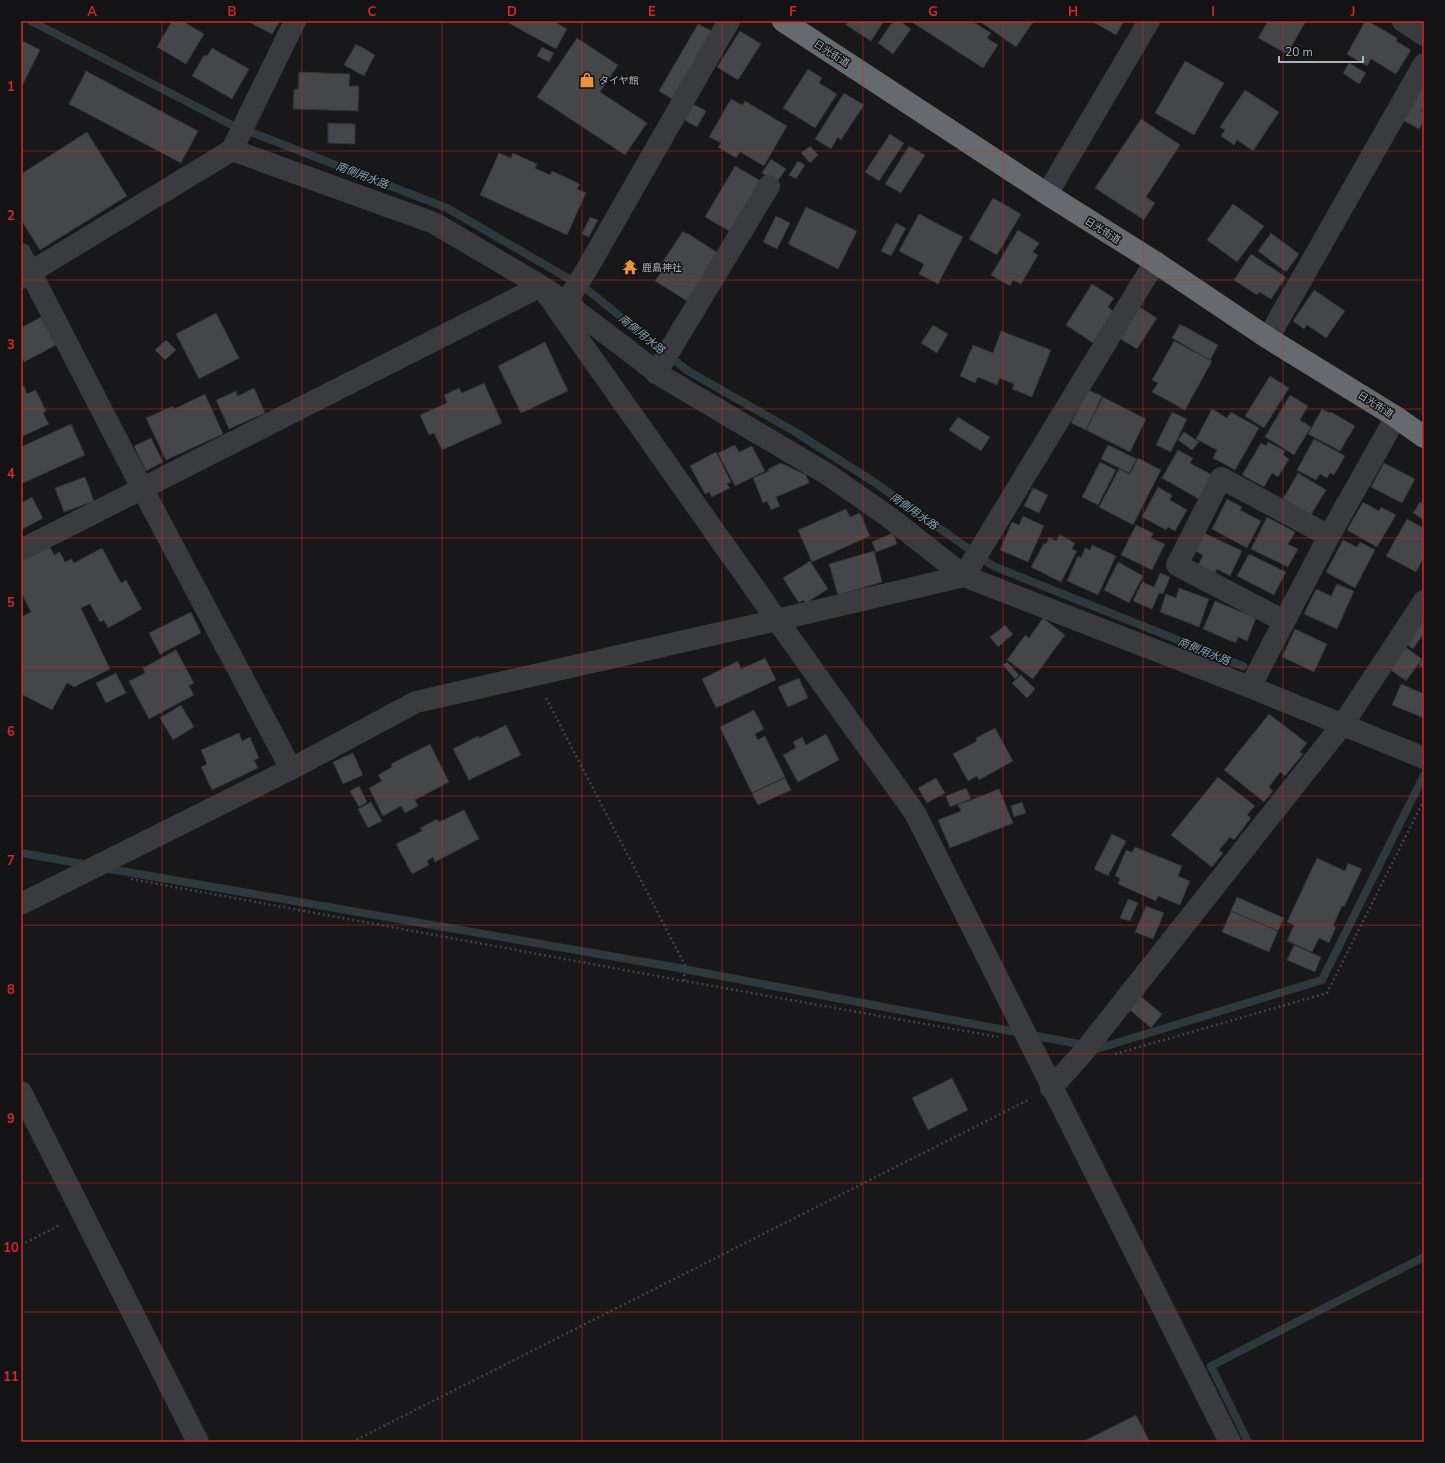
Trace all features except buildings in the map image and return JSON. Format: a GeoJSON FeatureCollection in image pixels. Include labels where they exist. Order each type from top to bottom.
{"type":"FeatureCollection","features":[{"type":"Feature","properties":{"kind":"highway","name":"日光街道"},"geometry":{"type":"LineString","coordinates":[[783,21],[1047,194],[1155,262],[1268,338],[1396,417],[1424,437]]}},
{"type":"Feature","properties":{"kind":"street"},"geometry":{"type":"LineString","coordinates":[[290,769],[24,268],[235,144],[296,21]]}},
{"type":"Feature","properties":{"kind":"street"},"geometry":{"type":"LineString","coordinates":[[569,297],[729,21]]}},
{"type":"Feature","properties":{"kind":"street"},"geometry":{"type":"LineString","coordinates":[[1047,194],[1149,21]]}},
{"type":"Feature","properties":{"kind":"street"},"geometry":{"type":"LineString","coordinates":[[1403,21],[1424,35]]}},
{"type":"Feature","properties":{"kind":"street"},"geometry":{"type":"LineString","coordinates":[[1268,338],[1424,64]]}},
{"type":"Feature","properties":{"kind":"street"},"geometry":{"type":"LineString","coordinates":[[235,144],[434,223],[541,286],[569,297],[659,369],[827,474],[968,571],[1424,758]]}},
{"type":"Feature","properties":{"kind":"street"},"geometry":{"type":"LineString","coordinates":[[659,369],[769,186]]}},
{"type":"Feature","properties":{"kind":"street"},"geometry":{"type":"LineString","coordinates":[[21,904],[290,769],[416,702],[777,620],[968,571],[1155,262]]}},
{"type":"Feature","properties":{"kind":"street"},"geometry":{"type":"LineString","coordinates":[[21,550],[541,286]]}},
{"type":"Feature","properties":{"kind":"street"},"geometry":{"type":"LineString","coordinates":[[541,286],[914,813],[1230,1442]]}},
{"type":"Feature","properties":{"kind":"street"},"geometry":{"type":"LineString","coordinates":[[1250,687],[1329,536],[1396,417]]}},
{"type":"Feature","properties":{"kind":"street"},"geometry":{"type":"LineString","coordinates":[[1284,621],[1177,565],[1221,478],[1329,536]]}},
{"type":"Feature","properties":{"kind":"street"},"geometry":{"type":"LineString","coordinates":[[1051,1088],[1082,1054],[1343,724],[1424,601]]}},
{"type":"Feature","properties":{"kind":"street"},"geometry":{"type":"LineString","coordinates":[[21,1092],[198,1442]]}},
{"type":"Feature","properties":{"kind":"path"},"geometry":{"type":"LineString","coordinates":[[534,674],[686,964],[684,981]]}},
{"type":"Feature","properties":{"kind":"path"},"geometry":{"type":"LineString","coordinates":[[1082,1054],[1095,1060],[1327,992],[1424,800]]}},
{"type":"Feature","properties":{"kind":"path"},"geometry":{"type":"LineString","coordinates":[[127,878],[684,981],[1030,1042]]}},
{"type":"Feature","properties":{"kind":"path"},"geometry":{"type":"LineString","coordinates":[[352,1442],[1051,1088]]}},
{"type":"Feature","properties":{"kind":"path"},"geometry":{"type":"LineString","coordinates":[[21,1245],[82,1213]]}},
{"type":"Feature","properties":{"kind":"waterway","name":"南側用水路"},"geometry":{"type":"LineString","coordinates":[[31,21],[230,124],[447,208],[585,288],[688,371],[792,430],[874,482],[993,566],[1243,666]]}},
{"type":"Feature","properties":{"kind":"waterway"},"geometry":{"type":"LineString","coordinates":[[104,868],[668,966],[1100,1048],[1322,980],[1424,775]]}},
{"type":"Feature","properties":{"kind":"waterway"},"geometry":{"type":"LineString","coordinates":[[21,853],[89,865]]}},
{"type":"Feature","properties":{"kind":"waterway"},"geometry":{"type":"LineString","coordinates":[[1248,1442],[1211,1366],[1424,1257]]}},
{"type":"Feature","properties":{"kind":"place","name":"タイヤ館"},"geometry":{"type":"Point","coordinates":[587,80]}},
{"type":"Feature","properties":{"kind":"place","name":"鹿島神社"},"geometry":{"type":"Point","coordinates":[630,267]}}]}
